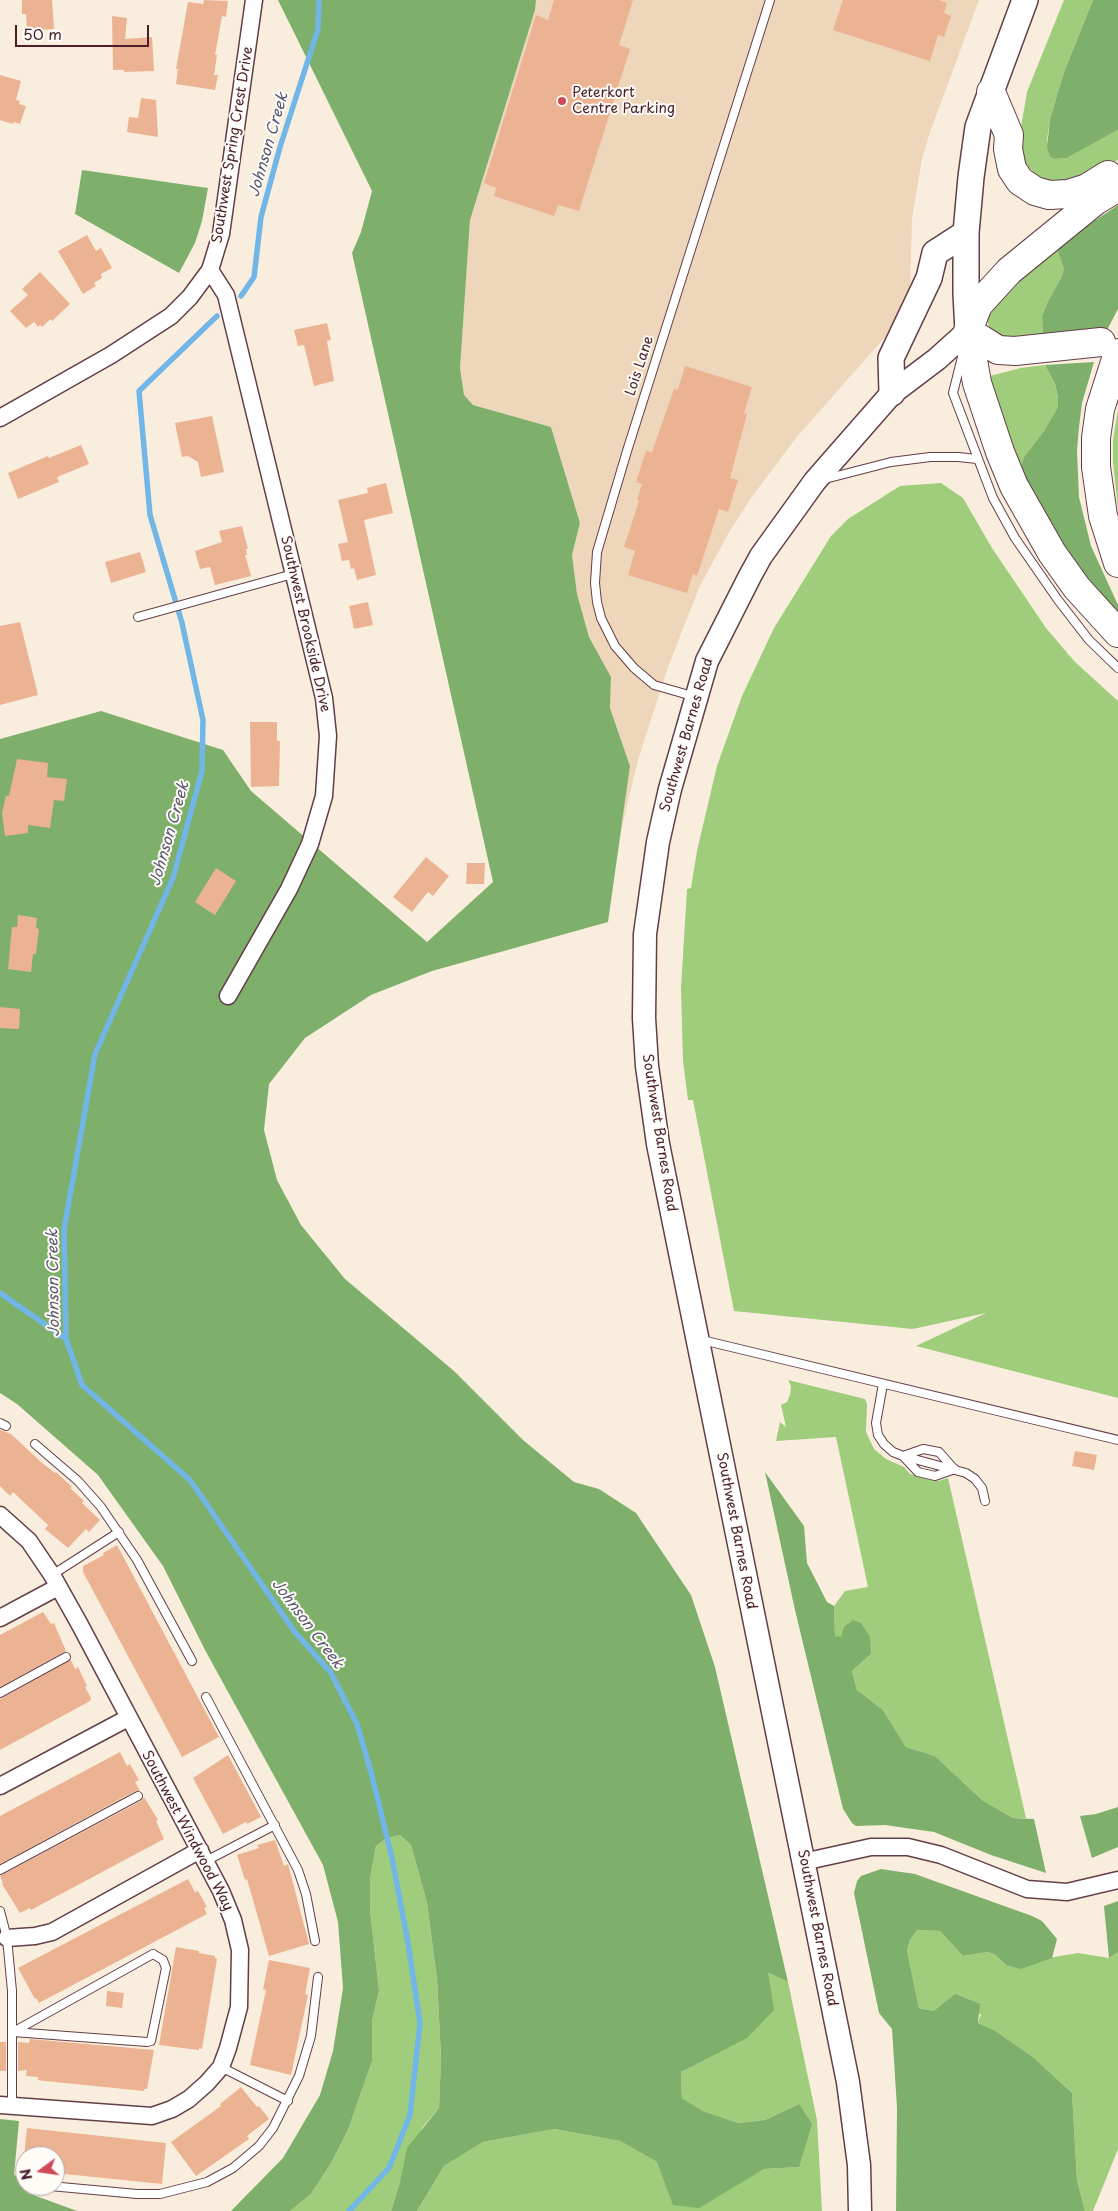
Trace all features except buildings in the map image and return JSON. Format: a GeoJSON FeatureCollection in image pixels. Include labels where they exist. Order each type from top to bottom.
{"type":"FeatureCollection","features":[{"type":"Feature","properties":{"kind":"highway"},"geometry":{"type":"LineString","coordinates":[[990,92],[1009,134],[1008,149],[1012,169],[1020,181],[1035,191],[1049,195],[1068,194],[1087,188],[1118,169]]}},
{"type":"Feature","properties":{"kind":"highway"},"geometry":{"type":"LineString","coordinates":[[1118,187],[1095,201],[1009,272],[978,305],[968,331],[977,383],[1000,452],[1014,486],[1057,560],[1077,588],[1118,633]]}},
{"type":"Feature","properties":{"kind":"highway"},"geometry":{"type":"LineString","coordinates":[[968,331],[998,350],[1109,348],[1096,438],[1096,467],[1103,516],[1118,563]]}},
{"type":"Feature","properties":{"kind":"main road"},"geometry":{"type":"LineString","coordinates":[[968,331],[966,233],[978,127],[1025,0]]}},
{"type":"Feature","properties":{"kind":"main road"},"geometry":{"type":"LineString","coordinates":[[892,393],[891,358],[929,278],[935,253],[966,233]]}},
{"type":"Feature","properties":{"kind":"main road","name":"Southwest Barnes Road"},"geometry":{"type":"LineString","coordinates":[[860,2211],[860,2165],[855,2126],[658,1144],[647,1066],[643,984],[645,934],[658,842],[670,789],[707,661],[750,576],[761,556],[815,481],[892,393],[937,359],[968,331]]}},
{"type":"Feature","properties":{"kind":"street","name":"Southwest Spring Crest Drive"},"geometry":{"type":"LineString","coordinates":[[0,418],[111,355],[171,316],[190,297],[210,270],[221,234],[254,0]]}},
{"type":"Feature","properties":{"kind":"street","name":"Southwest Brookside Drive"},"geometry":{"type":"LineString","coordinates":[[210,270],[226,295],[324,698],[328,736],[325,786],[315,830],[301,867],[228,996]]}},
{"type":"Feature","properties":{"kind":"street","name":"Southwest Windwood Way"},"geometry":{"type":"LineString","coordinates":[[0,1515],[29,1541],[55,1581],[203,1855],[234,1920],[240,1950],[239,2007],[221,2067],[207,2084],[189,2099],[172,2109],[152,2116],[6,2105]]}},
{"type":"Feature","properties":{"kind":"street"},"geometry":{"type":"LineString","coordinates":[[0,1618],[55,1581]]}},
{"type":"Feature","properties":{"kind":"street"},"geometry":{"type":"LineString","coordinates":[[0,1786],[128,1718]]}},
{"type":"Feature","properties":{"kind":"street"},"geometry":{"type":"LineString","coordinates":[[803,1862],[871,1847],[908,1847],[941,1855],[1027,1889],[1067,1892],[1118,1880]]}},
{"type":"Feature","properties":{"kind":"street"},"geometry":{"type":"LineString","coordinates":[[7,1938],[36,1936],[52,1932],[203,1855]]}},
{"type":"Feature","properties":{"kind":"lane","name":"Lois Lane"},"geometry":{"type":"LineString","coordinates":[[697,698],[654,685],[634,668],[615,646],[601,618],[597,602],[595,584],[597,552],[627,451],[770,0]]}},
{"type":"Feature","properties":{"kind":"lane"},"geometry":{"type":"LineString","coordinates":[[968,331],[953,393],[992,498],[1036,568],[1090,640],[1118,668]]}},
{"type":"Feature","properties":{"kind":"lane"},"geometry":{"type":"LineString","coordinates":[[815,481],[891,462],[930,457],[958,457],[977,460]]}},
{"type":"Feature","properties":{"kind":"lane"},"geometry":{"type":"LineString","coordinates":[[138,617],[293,574]]}},
{"type":"Feature","properties":{"kind":"lane"},"geometry":{"type":"LineString","coordinates":[[697,1339],[1118,1440]]}},
{"type":"Feature","properties":{"kind":"lane"},"geometry":{"type":"LineString","coordinates":[[883,1384],[876,1423],[878,1435],[888,1448],[903,1456],[966,1473],[975,1479],[982,1488],[985,1501]]}},
{"type":"Feature","properties":{"kind":"lane"},"geometry":{"type":"LineString","coordinates":[[35,1444],[78,1482],[101,1507],[119,1532],[168,1614],[192,1661]]}},
{"type":"Feature","properties":{"kind":"lane"},"geometry":{"type":"LineString","coordinates":[[903,1456],[923,1449],[939,1452],[955,1469]]}},
{"type":"Feature","properties":{"kind":"lane"},"geometry":{"type":"LineString","coordinates":[[903,1456],[918,1472],[935,1476],[955,1469]]}},
{"type":"Feature","properties":{"kind":"lane"},"geometry":{"type":"LineString","coordinates":[[55,1581],[119,1532]]}},
{"type":"Feature","properties":{"kind":"lane"},"geometry":{"type":"LineString","coordinates":[[0,1692],[66,1657]]}},
{"type":"Feature","properties":{"kind":"lane"},"geometry":{"type":"LineString","coordinates":[[206,1697],[298,1870],[306,1894],[315,1941]]}},
{"type":"Feature","properties":{"kind":"lane"},"geometry":{"type":"LineString","coordinates":[[0,1870],[138,1796]]}},
{"type":"Feature","properties":{"kind":"lane"},"geometry":{"type":"LineString","coordinates":[[203,1855],[275,1825]]}},
{"type":"Feature","properties":{"kind":"lane"},"geometry":{"type":"LineString","coordinates":[[0,1911],[7,1938],[12,1991],[13,2032],[6,2105]]}},
{"type":"Feature","properties":{"kind":"lane"},"geometry":{"type":"LineString","coordinates":[[153,1954],[163,1960],[166,1968],[151,2041],[13,2032],[153,1954]]}},
{"type":"Feature","properties":{"kind":"lane"},"geometry":{"type":"LineString","coordinates":[[65,2187],[152,2194],[188,2188],[208,2182],[233,2168],[258,2146],[273,2128],[288,2101],[299,2076],[311,2036],[318,1977]]}},
{"type":"Feature","properties":{"kind":"lane"},"geometry":{"type":"LineString","coordinates":[[221,2067],[288,2101]]}},
{"type":"Feature","properties":{"kind":"shaded area"},"geometry":{"type":"Polygon","coordinates":[[[536,0],[979,0],[930,132],[922,159],[912,219],[910,290],[885,337],[796,438],[751,498],[728,534],[699,588],[668,667],[638,760],[621,832],[630,766],[610,708],[611,677],[589,637],[577,594],[572,555],[580,523],[551,427],[473,405],[464,395],[460,368],[470,220],[535,10],[536,0]]]}},
{"type":"Feature","properties":{"kind":"shaded area"},"geometry":{"type":"Polygon","coordinates":[[[621,832],[608,922],[620,835],[621,832]]]}},
{"type":"Feature","properties":{"kind":"green space"},"geometry":{"type":"Polygon","coordinates":[[[278,0],[536,0],[535,10],[470,220],[460,368],[464,395],[473,405],[551,427],[580,523],[572,555],[577,594],[589,637],[611,677],[610,708],[630,766],[608,922],[432,971],[371,995],[305,1038],[269,1084],[264,1130],[277,1180],[301,1225],[345,1279],[454,1371],[523,1440],[574,1482],[599,1489],[636,1513],[691,1595],[715,1667],[788,1982],[768,1972],[774,2010],[747,2038],[681,2072],[682,2098],[703,2111],[738,2123],[765,2120],[799,2104],[812,2124],[799,2167],[764,2169],[699,2208],[673,2205],[657,2162],[620,2141],[554,2129],[483,2142],[444,2166],[417,2211],[391,2211],[400,2182],[407,2148],[439,2108],[441,2057],[437,1979],[427,1903],[411,1845],[400,1835],[387,1838],[376,1846],[370,1879],[370,1909],[379,1991],[372,2021],[372,2061],[348,2130],[331,2163],[311,2194],[290,2211],[231,2211],[283,2158],[320,2095],[333,2051],[343,1988],[338,1922],[323,1865],[205,1650],[163,1566],[98,1475],[17,1404],[0,1393],[0,739],[101,711],[223,750],[251,791],[427,942],[493,882],[352,253],[361,232],[372,191],[278,0]]]}},
{"type":"Feature","properties":{"kind":"green space"},"geometry":{"type":"Polygon","coordinates":[[[1064,0],[1093,0],[1064,72],[1050,119],[1047,140],[1050,157],[1055,159],[1067,158],[1118,130],[1118,160],[1078,183],[1046,183],[1028,167],[1023,158],[1020,140],[1021,127],[1027,92],[1064,0]]]}},
{"type":"Feature","properties":{"kind":"green space"},"geometry":{"type":"Polygon","coordinates":[[[1093,0],[1118,0],[1118,130],[1067,158],[1055,159],[1050,157],[1047,147],[1050,119],[1064,72],[1093,0]]]}},
{"type":"Feature","properties":{"kind":"green space"},"geometry":{"type":"Polygon","coordinates":[[[82,170],[208,188],[202,221],[195,243],[179,273],[75,214],[82,170]]]}},
{"type":"Feature","properties":{"kind":"green space"},"geometry":{"type":"Polygon","coordinates":[[[1118,205],[1118,309],[1106,332],[1043,337],[1042,316],[1064,269],[1056,247],[1118,205]]]}},
{"type":"Feature","properties":{"kind":"green space"},"geometry":{"type":"Polygon","coordinates":[[[1056,247],[1064,269],[1042,316],[1043,337],[1007,341],[992,331],[988,324],[988,317],[993,305],[1056,247]]]}},
{"type":"Feature","properties":{"kind":"green space"},"geometry":{"type":"Polygon","coordinates":[[[1094,362],[1082,403],[1079,427],[1077,451],[1079,497],[1091,546],[1118,605],[1118,625],[1091,596],[1023,485],[1021,467],[1024,457],[1044,431],[1058,407],[1055,384],[1045,365],[1094,362]]]}},
{"type":"Feature","properties":{"kind":"green space"},"geometry":{"type":"Polygon","coordinates":[[[1045,365],[1055,384],[1058,407],[1044,431],[1024,457],[1021,467],[1008,431],[995,419],[990,376],[1021,368],[1045,365]]]}},
{"type":"Feature","properties":{"kind":"green space"},"geometry":{"type":"Polygon","coordinates":[[[1118,409],[1118,509],[1113,462],[1113,440],[1118,409]]]}},
{"type":"Feature","properties":{"kind":"green space"},"geometry":{"type":"Polygon","coordinates":[[[941,483],[963,498],[992,548],[1046,628],[1074,661],[1118,701],[1118,1398],[916,1346],[986,1313],[913,1329],[734,1311],[693,1100],[688,1100],[683,1061],[681,988],[687,889],[691,888],[697,851],[717,766],[742,696],[774,628],[831,536],[848,519],[900,486],[941,483]]]}},
{"type":"Feature","properties":{"kind":"green space"},"geometry":{"type":"Polygon","coordinates":[[[788,1380],[865,1399],[867,1404],[866,1432],[874,1449],[886,1459],[904,1467],[910,1474],[938,1481],[948,1478],[1026,1818],[1013,1818],[982,1800],[935,1756],[906,1747],[883,1710],[857,1690],[852,1671],[871,1654],[835,1636],[834,1606],[845,1591],[868,1587],[836,1437],[776,1441],[780,1422],[786,1427],[781,1405],[787,1402],[790,1395],[791,1386],[788,1380]]]}},
{"type":"Feature","properties":{"kind":"green space"},"geometry":{"type":"Polygon","coordinates":[[[765,1472],[804,1526],[807,1563],[827,1602],[834,1606],[835,1636],[841,1637],[844,1627],[853,1620],[861,1623],[870,1637],[871,1654],[852,1671],[857,1690],[883,1710],[906,1747],[935,1756],[982,1800],[1013,1818],[1034,1819],[1046,1873],[991,1855],[934,1832],[885,1825],[856,1826],[852,1823],[843,1809],[795,1610],[765,1472]]]}},
{"type":"Feature","properties":{"kind":"green space"},"geometry":{"type":"Polygon","coordinates":[[[1118,1807],[1118,1847],[1092,1858],[1080,1816],[1096,1814],[1118,1807]]]}},
{"type":"Feature","properties":{"kind":"green space"},"geometry":{"type":"Polygon","coordinates":[[[400,1835],[411,1845],[427,1903],[437,1979],[441,2057],[439,2108],[422,2128],[400,2182],[391,2211],[290,2211],[311,2194],[331,2163],[348,2130],[372,2061],[372,2021],[379,1991],[370,1909],[370,1879],[376,1846],[387,1838],[400,1835]]]}},
{"type":"Feature","properties":{"kind":"green space"},"geometry":{"type":"Polygon","coordinates":[[[881,1869],[915,1874],[1032,1916],[1042,1921],[1057,1939],[1052,1958],[1021,1969],[1006,1965],[994,1954],[987,1952],[963,1956],[940,1931],[917,1930],[910,1940],[907,1951],[919,2008],[934,2011],[955,1994],[980,2004],[978,2023],[994,2030],[1033,2057],[1072,2093],[1077,2180],[1085,2211],[896,2211],[897,2108],[892,2029],[879,2013],[854,1893],[857,1881],[861,1876],[881,1869]]]}},
{"type":"Feature","properties":{"kind":"green space"},"geometry":{"type":"Polygon","coordinates":[[[1118,1901],[1118,1952],[1109,1958],[1104,1906],[1118,1901]]]}},
{"type":"Feature","properties":{"kind":"green space"},"geometry":{"type":"Polygon","coordinates":[[[917,1930],[940,1931],[963,1956],[987,1952],[994,1954],[1006,1965],[1078,1953],[1109,1958],[1118,1952],[1118,2149],[1093,2211],[1085,2211],[1077,2180],[1072,2093],[1033,2057],[994,2030],[978,2023],[981,2014],[934,2011],[919,2008],[907,1951],[910,1940],[917,1930]]]}},
{"type":"Feature","properties":{"kind":"green space"},"geometry":{"type":"Polygon","coordinates":[[[768,1971],[788,1982],[817,2120],[822,2211],[417,2211],[444,2166],[483,2142],[554,2129],[620,2141],[657,2162],[742,2181],[764,2169],[799,2167],[799,2104],[765,2120],[737,2123],[703,2111],[682,2098],[681,2072],[701,2061],[768,1971]]]}},
{"type":"Feature","properties":{"kind":"green space"},"geometry":{"type":"Polygon","coordinates":[[[0,2119],[19,2121],[17,2146],[15,2146],[15,2196],[36,2196],[77,2211],[0,2211],[0,2119]]]}},
{"type":"Feature","properties":{"kind":"waterway","name":"Johnson Creek"},"geometry":{"type":"LineString","coordinates":[[241,296],[254,277],[261,217],[280,147],[318,29],[319,0]]}},
{"type":"Feature","properties":{"kind":"waterway","name":"Johnson Creek"},"geometry":{"type":"LineString","coordinates":[[217,316],[139,391],[150,515],[182,623],[203,720],[202,771],[173,878],[95,1054],[64,1230],[66,1339],[82,1385],[190,1480],[294,1631],[331,1673],[357,1724],[392,1858],[408,1943],[420,2023],[410,2115],[389,2168],[349,2211]]}},
{"type":"Feature","properties":{"kind":"waterway"},"geometry":{"type":"LineString","coordinates":[[0,1293],[66,1339]]}},
{"type":"Feature","properties":{"kind":"place","name":"Peterkort Centre Parking"},"geometry":{"type":"Point","coordinates":[562,101]}}]}
